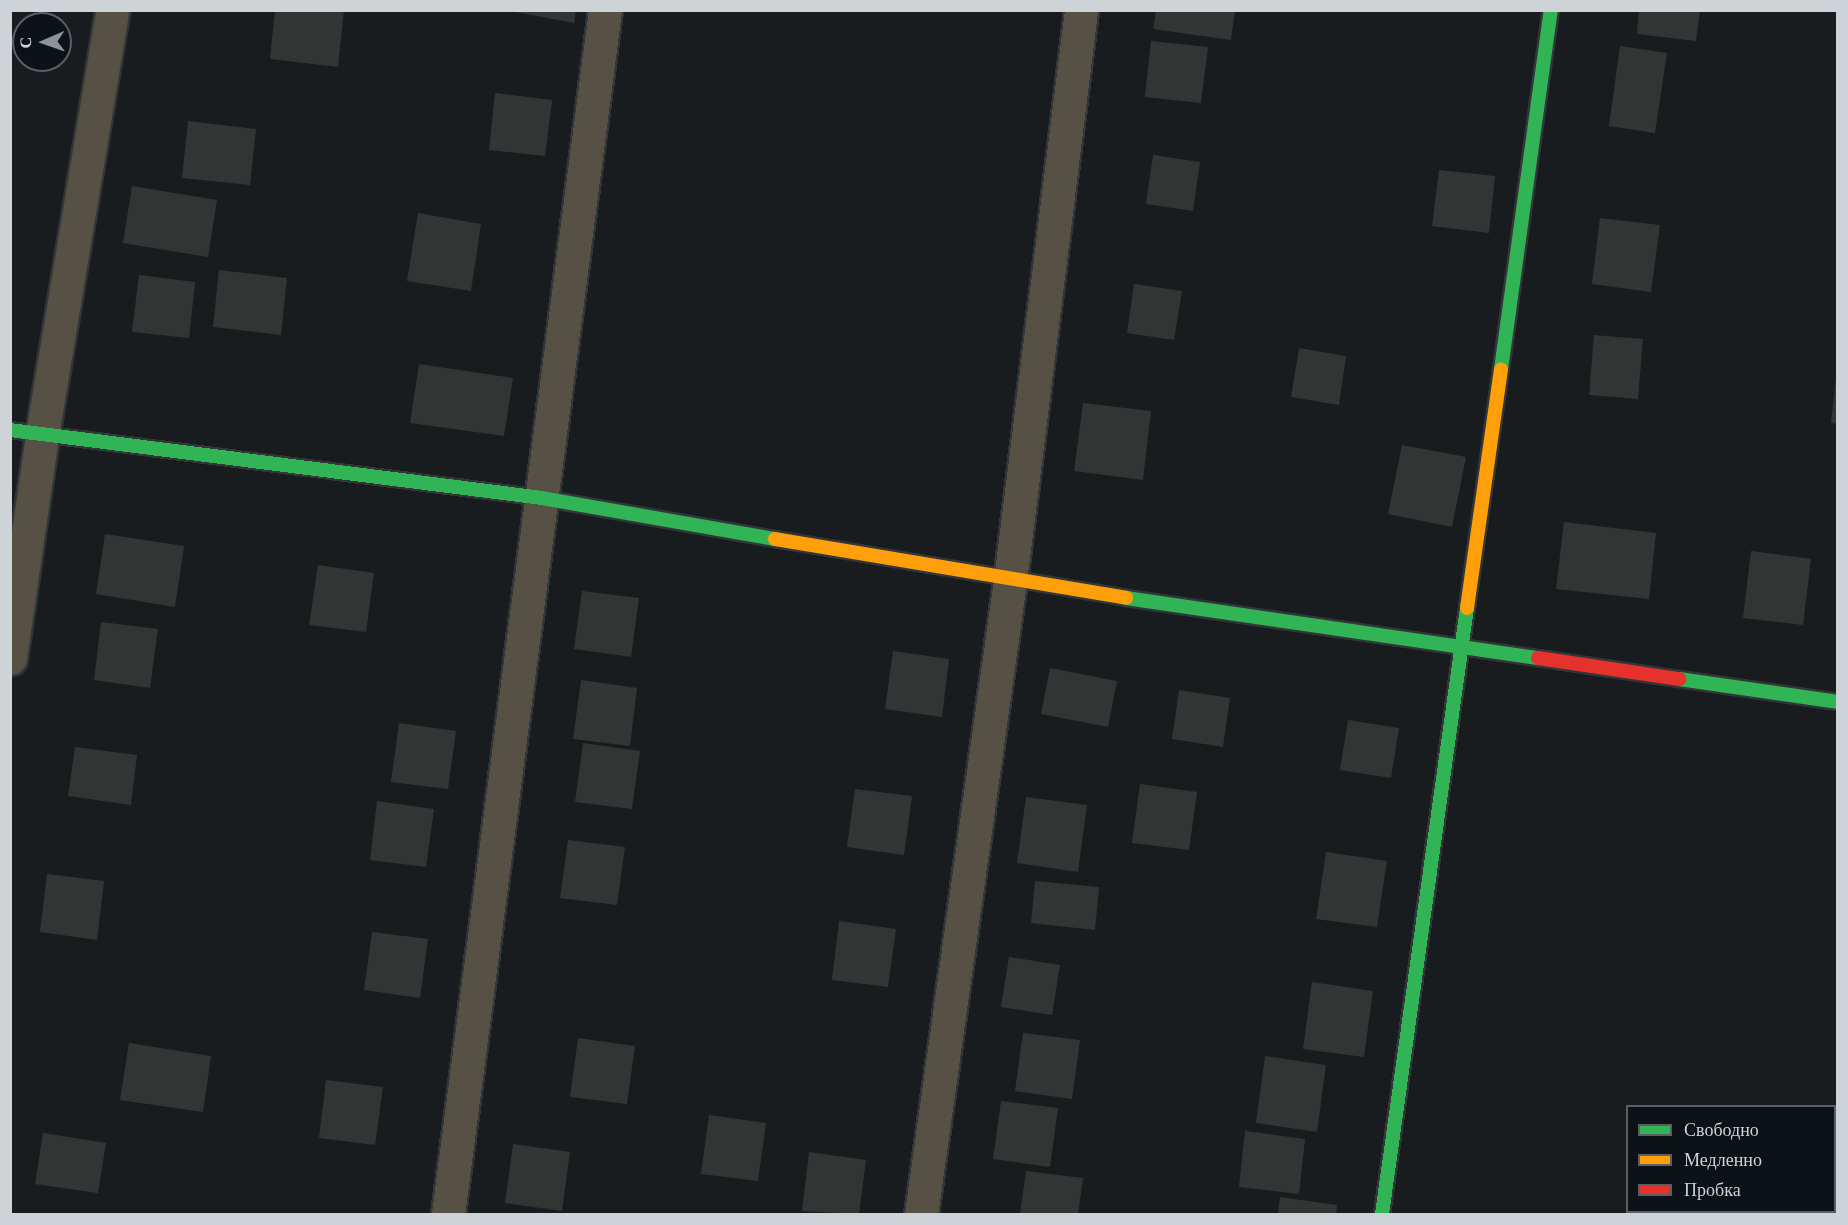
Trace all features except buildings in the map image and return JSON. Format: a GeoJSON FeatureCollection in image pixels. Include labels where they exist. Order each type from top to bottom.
{"type":"FeatureCollection","features":[{"type":"Feature","properties":{"kind":"street"},"geometry":{"type":"LineString","coordinates":[[10,658],[26,432],[112,10]]}},
{"type":"Feature","properties":{"kind":"street"},"geometry":{"type":"LineString","coordinates":[[448,1215],[604,10]]}},
{"type":"Feature","properties":{"kind":"street"},"geometry":{"type":"LineString","coordinates":[[921,1215],[1010,581],[1081,10]]}},
{"type":"Feature","properties":{"kind":"street"},"geometry":{"type":"LineString","coordinates":[[1382,1215],[1551,10]]}},
{"type":"Feature","properties":{"kind":"street"},"geometry":{"type":"LineString","coordinates":[[26,432],[542,498],[1010,581],[1838,702]]}},
{"type":"Feature","properties":{"kind":"traffic: fast"},"geometry":{"type":"LineString","coordinates":[[1501,369],[1551,10]]}},
{"type":"Feature","properties":{"kind":"traffic: fast"},"geometry":{"type":"LineString","coordinates":[[10,430],[542,498],[775,539]]}},
{"type":"Feature","properties":{"kind":"traffic: fast"},"geometry":{"type":"LineString","coordinates":[[1126,598],[1538,658]]}},
{"type":"Feature","properties":{"kind":"traffic: fast"},"geometry":{"type":"LineString","coordinates":[[1382,1214],[1467,608]]}},
{"type":"Feature","properties":{"kind":"traffic: fast"},"geometry":{"type":"LineString","coordinates":[[1679,679],[1838,702]]}},
{"type":"Feature","properties":{"kind":"traffic: slow"},"geometry":{"type":"LineString","coordinates":[[1467,608],[1501,369]]}},
{"type":"Feature","properties":{"kind":"traffic: slow"},"geometry":{"type":"LineString","coordinates":[[775,539],[1126,598]]}},
{"type":"Feature","properties":{"kind":"traffic: jam"},"geometry":{"type":"LineString","coordinates":[[1538,658],[1679,679]]}}]}
